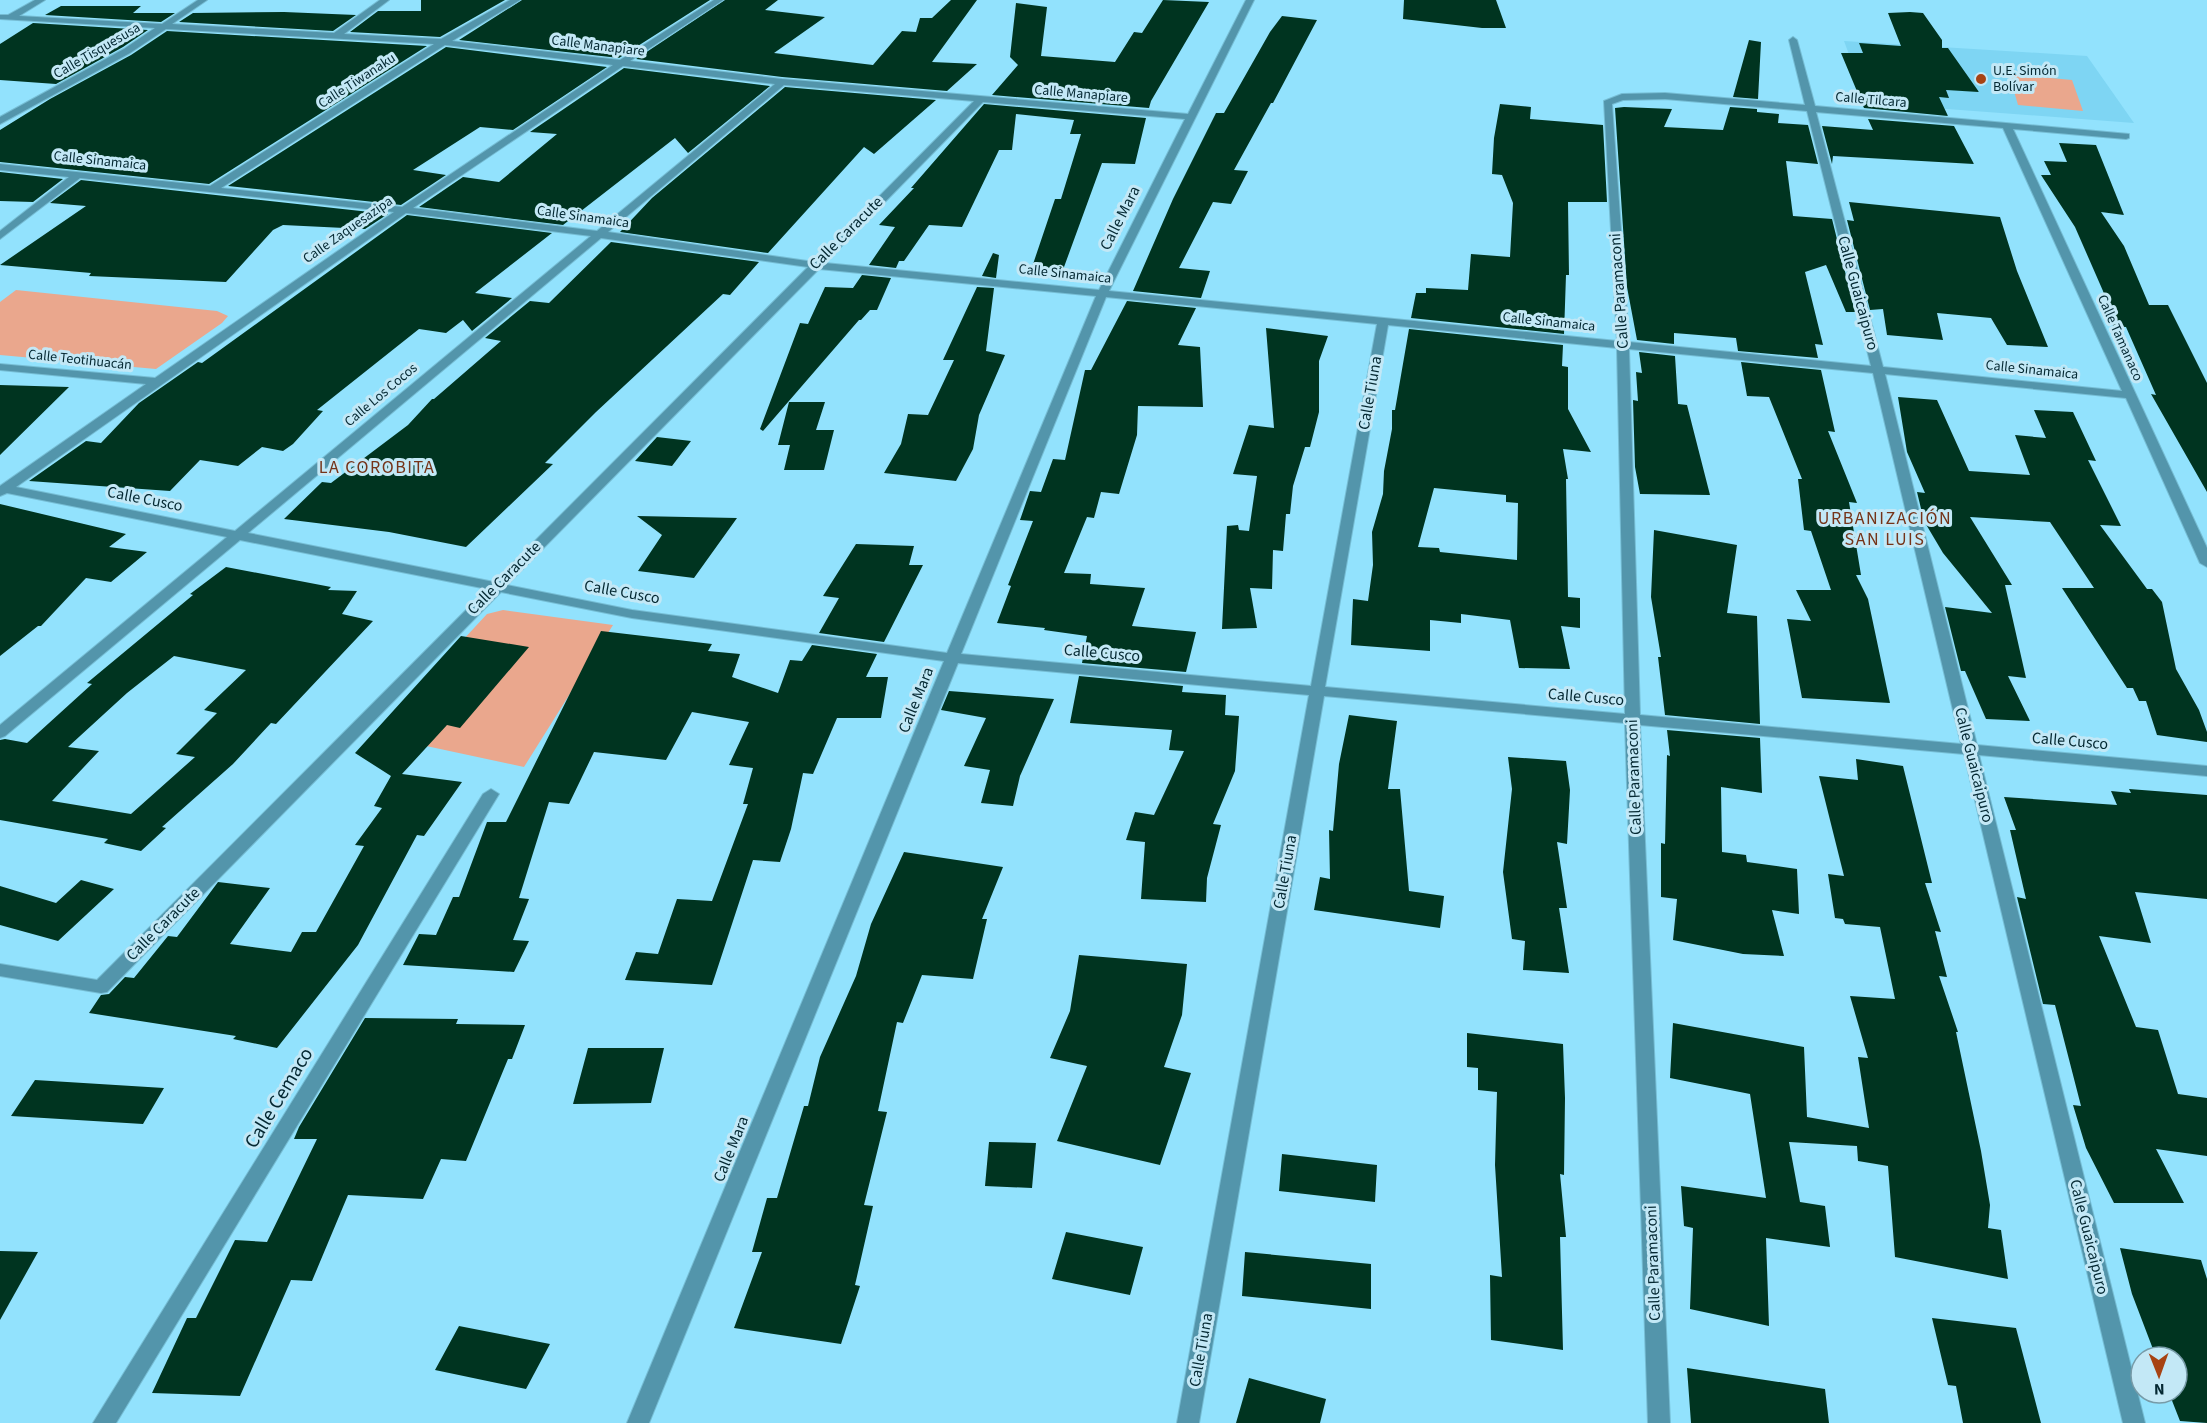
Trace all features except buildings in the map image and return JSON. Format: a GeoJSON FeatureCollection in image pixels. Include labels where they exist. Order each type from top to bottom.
{"type":"FeatureCollection","features":[{"type":"Feature","properties":{"kind":"street"},"geometry":{"type":"LineString","coordinates":[[3,19],[41,0]]}},
{"type":"Feature","properties":{"kind":"street","name":"Calle Tisquesusa"},"geometry":{"type":"LineString","coordinates":[[0,121],[127,51],[203,0]]}},
{"type":"Feature","properties":{"kind":"street"},"geometry":{"type":"LineString","coordinates":[[336,36],[385,0]]}},
{"type":"Feature","properties":{"kind":"street","name":"Calle Tiwanaku"},"geometry":{"type":"LineString","coordinates":[[214,188],[442,42],[516,0]]}},
{"type":"Feature","properties":{"kind":"street","name":"Calle Zaquesazipa"},"geometry":{"type":"LineString","coordinates":[[3,491],[404,210],[621,63],[719,0]]}},
{"type":"Feature","properties":{"kind":"street","name":"Calle Mara"},"geometry":{"type":"LineString","coordinates":[[638,1423],[1103,292],[1250,0]]}},
{"type":"Feature","properties":{"kind":"street","name":"Calle Manapiare"},"geometry":{"type":"LineString","coordinates":[[3,19],[442,42],[782,82],[1191,117]]}},
{"type":"Feature","properties":{"kind":"street","name":"Calle Guaicaipuro"},"geometry":{"type":"LineString","coordinates":[[1793,40],[1878,370],[2134,1423]]}},
{"type":"Feature","properties":{"kind":"street","name":"Calle Los Cocos"},"geometry":{"type":"LineString","coordinates":[[0,734],[235,535],[782,82]]}},
{"type":"Feature","properties":{"kind":"street","name":"Calle Tilcara"},"geometry":{"type":"LineString","coordinates":[[1613,99],[1633,96],[1665,96],[2126,136]]}},
{"type":"Feature","properties":{"kind":"street","name":"Calle Caracute"},"geometry":{"type":"LineString","coordinates":[[0,970],[101,987],[981,99]]}},
{"type":"Feature","properties":{"kind":"street","name":"Calle Paramaconi"},"geometry":{"type":"LineString","coordinates":[[1613,99],[1606,106],[1623,344],[1632,719],[1659,1423]]}},
{"type":"Feature","properties":{"kind":"street","name":"Calle Tamanaco"},"geometry":{"type":"LineString","coordinates":[[2007,126],[2207,563]]}},
{"type":"Feature","properties":{"kind":"street","name":"Calle Sinamaica"},"geometry":{"type":"LineString","coordinates":[[0,167],[404,210],[598,234],[815,265],[2129,395]]}},
{"type":"Feature","properties":{"kind":"street"},"geometry":{"type":"LineString","coordinates":[[0,236],[79,174]]}},
{"type":"Feature","properties":{"kind":"street","name":"Calle Tiuna"},"geometry":{"type":"LineString","coordinates":[[1188,1423],[1383,320]]}},
{"type":"Feature","properties":{"kind":"street","name":"Calle Teotihuacán"},"geometry":{"type":"LineString","coordinates":[[0,367],[157,382]]}},
{"type":"Feature","properties":{"kind":"street","name":"Calle Cusco"},"geometry":{"type":"LineString","coordinates":[[3,491],[632,614],[953,658],[2207,771]]}},
{"type":"Feature","properties":{"kind":"street","name":"Calle Cemaco"},"geometry":{"type":"LineString","coordinates":[[104,1423],[491,794]]}},
{"type":"Feature","properties":{"kind":"shaded area","name":"U.E. Simón Bolívar"},"geometry":{"type":"Polygon","coordinates":[[[1844,41],[2087,56],[2134,123],[1867,103],[1844,41]]]}},
{"type":"Feature","properties":{"kind":"shaded area"},"geometry":{"type":"Polygon","coordinates":[[[2009,74],[2072,80],[2083,111],[2018,105],[2009,74]]]}},
{"type":"Feature","properties":{"kind":"shaded area"},"geometry":{"type":"Polygon","coordinates":[[[16,290],[217,311],[228,316],[222,323],[156,369],[0,355],[0,302],[16,290]]]}},
{"type":"Feature","properties":{"kind":"shaded area"},"geometry":{"type":"Polygon","coordinates":[[[503,610],[613,625],[524,767],[375,735],[487,614],[503,610]]]}},
{"type":"Feature","properties":{"kind":"place","name":"U.E. Simón Bolívar"},"geometry":{"type":"Point","coordinates":[1981,79]}},
{"type":"Feature","properties":{"kind":"district","name":"LA COROBITA"},"geometry":{"type":"Point","coordinates":[377,467]}},
{"type":"Feature","properties":{"kind":"district","name":"URBANIZACIÓN SAN LUIS"},"geometry":{"type":"Point","coordinates":[1885,528]}}]}
